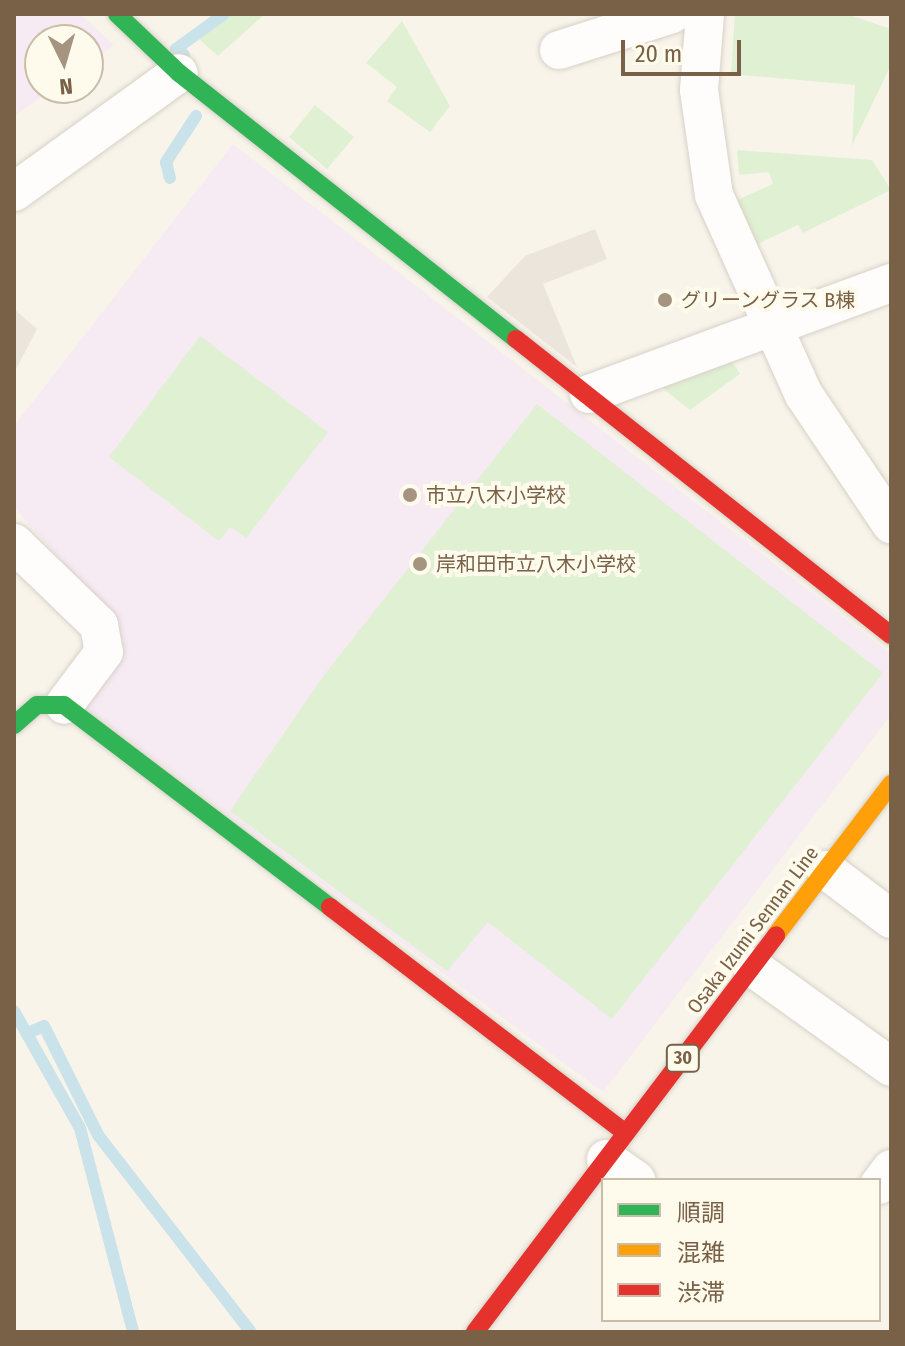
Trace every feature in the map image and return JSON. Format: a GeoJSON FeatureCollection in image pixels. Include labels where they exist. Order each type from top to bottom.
{"type":"FeatureCollection","features":[{"type":"Feature","properties":{"kind":"street"},"geometry":{"type":"LineString","coordinates":[[117,14],[179,73],[891,635]]}},
{"type":"Feature","properties":{"kind":"street"},"geometry":{"type":"LineString","coordinates":[[559,50],[672,14]]}},
{"type":"Feature","properties":{"kind":"street"},"geometry":{"type":"LineString","coordinates":[[705,14],[703,147],[729,232],[804,395],[891,524]]}},
{"type":"Feature","properties":{"kind":"street"},"geometry":{"type":"LineString","coordinates":[[14,192],[179,73]]}},
{"type":"Feature","properties":{"kind":"street"},"geometry":{"type":"LineString","coordinates":[[589,394],[776,330],[891,283]]}},
{"type":"Feature","properties":{"kind":"street"},"geometry":{"type":"LineString","coordinates":[[14,543],[99,625],[104,652],[64,705]]}},
{"type":"Feature","properties":{"kind":"street"},"geometry":{"type":"LineString","coordinates":[[14,725],[37,705],[64,705],[623,1157]]}},
{"type":"Feature","properties":{"kind":"street","name":"Osaka Izumi Sennan Line"},"geometry":{"type":"LineString","coordinates":[[605,1178],[623,1157],[752,967],[891,784]]}},
{"type":"Feature","properties":{"kind":"street"},"geometry":{"type":"LineString","coordinates":[[826,870],[891,919]]}},
{"type":"Feature","properties":{"kind":"street"},"geometry":{"type":"LineString","coordinates":[[752,967],[891,1067]]}},
{"type":"Feature","properties":{"kind":"street","name":"Osaka Izumi Sennan Line"},"geometry":{"type":"LineString","coordinates":[[475,1332],[601,1183]]}},
{"type":"Feature","properties":{"kind":"shaded area"},"geometry":{"type":"Polygon","coordinates":[[[14,14],[80,14],[91,24],[24,24],[24,104],[31,104],[14,116],[14,14]]]}},
{"type":"Feature","properties":{"kind":"shaded area"},"geometry":{"type":"Polygon","coordinates":[[[104,36],[114,45],[104,52],[104,36]]]}},
{"type":"Feature","properties":{"kind":"shaded area","name":"岸和田市立八木小学校"},"geometry":{"type":"Polygon","coordinates":[[[233,144],[891,654],[891,715],[603,1092],[87,709],[116,622],[14,507],[14,426],[233,144]]]}},
{"type":"Feature","properties":{"kind":"shaded area"},"geometry":{"type":"Polygon","coordinates":[[[595,229],[607,259],[543,284],[577,367],[487,297],[525,256],[595,229]]]}},
{"type":"Feature","properties":{"kind":"shaded area"},"geometry":{"type":"Polygon","coordinates":[[[14,309],[37,329],[14,373],[14,309]]]}},
{"type":"Feature","properties":{"kind":"green space"},"geometry":{"type":"Polygon","coordinates":[[[231,14],[265,14],[218,56],[198,38],[231,14]]]}},
{"type":"Feature","properties":{"kind":"green space"},"geometry":{"type":"Polygon","coordinates":[[[735,14],[847,14],[891,29],[891,65],[852,146],[855,85],[731,74],[735,14]]]}},
{"type":"Feature","properties":{"kind":"green space"},"geometry":{"type":"Polygon","coordinates":[[[402,21],[450,106],[430,132],[387,101],[397,87],[366,63],[402,21]]]}},
{"type":"Feature","properties":{"kind":"green space"},"geometry":{"type":"Polygon","coordinates":[[[315,105],[354,137],[327,169],[289,137],[315,105]]]}},
{"type":"Feature","properties":{"kind":"green space"},"geometry":{"type":"Polygon","coordinates":[[[737,150],[872,160],[891,190],[803,233],[798,225],[751,247],[730,203],[773,184],[769,172],[739,175],[737,150]]]}},
{"type":"Feature","properties":{"kind":"green space"},"geometry":{"type":"Polygon","coordinates":[[[200,336],[328,432],[246,538],[230,527],[219,541],[109,457],[200,336]]]}},
{"type":"Feature","properties":{"kind":"green space"},"geometry":{"type":"Polygon","coordinates":[[[730,358],[740,374],[690,410],[655,382],[730,358]]]}},
{"type":"Feature","properties":{"kind":"green space"},"geometry":{"type":"Polygon","coordinates":[[[537,404],[883,673],[612,1019],[488,922],[447,971],[230,811],[325,674],[537,404]]]}},
{"type":"Feature","properties":{"kind":"waterway"},"geometry":{"type":"LineString","coordinates":[[184,55],[176,49],[224,14]]}},
{"type":"Feature","properties":{"kind":"waterway"},"geometry":{"type":"LineString","coordinates":[[170,178],[166,162],[196,116]]}},
{"type":"Feature","properties":{"kind":"waterway"},"geometry":{"type":"LineString","coordinates":[[14,1011],[80,1128],[133,1332]]}},
{"type":"Feature","properties":{"kind":"waterway"},"geometry":{"type":"LineString","coordinates":[[30,1032],[44,1026],[98,1135],[251,1332]]}},
{"type":"Feature","properties":{"kind":"traffic: fast"},"geometry":{"type":"LineString","coordinates":[[117,14],[179,73],[516,339]]}},
{"type":"Feature","properties":{"kind":"traffic: fast"},"geometry":{"type":"LineString","coordinates":[[14,725],[37,705],[64,705],[330,907]]}},
{"type":"Feature","properties":{"kind":"traffic: slow"},"geometry":{"type":"LineString","coordinates":[[776,935],[891,784]]}},
{"type":"Feature","properties":{"kind":"traffic: jam"},"geometry":{"type":"LineString","coordinates":[[516,339],[891,635]]}},
{"type":"Feature","properties":{"kind":"traffic: jam"},"geometry":{"type":"LineString","coordinates":[[330,907],[626,1133]]}},
{"type":"Feature","properties":{"kind":"traffic: jam"},"geometry":{"type":"LineString","coordinates":[[475,1332],[776,935]]}},
{"type":"Feature","properties":{"kind":"place","name":"グリーングラス B棟"},"geometry":{"type":"Point","coordinates":[665,300]}},
{"type":"Feature","properties":{"kind":"place","name":"市立八木小学校"},"geometry":{"type":"Point","coordinates":[410,495]}},
{"type":"Feature","properties":{"kind":"place","name":"岸和田市立八木小学校"},"geometry":{"type":"Point","coordinates":[420,564]}}]}
